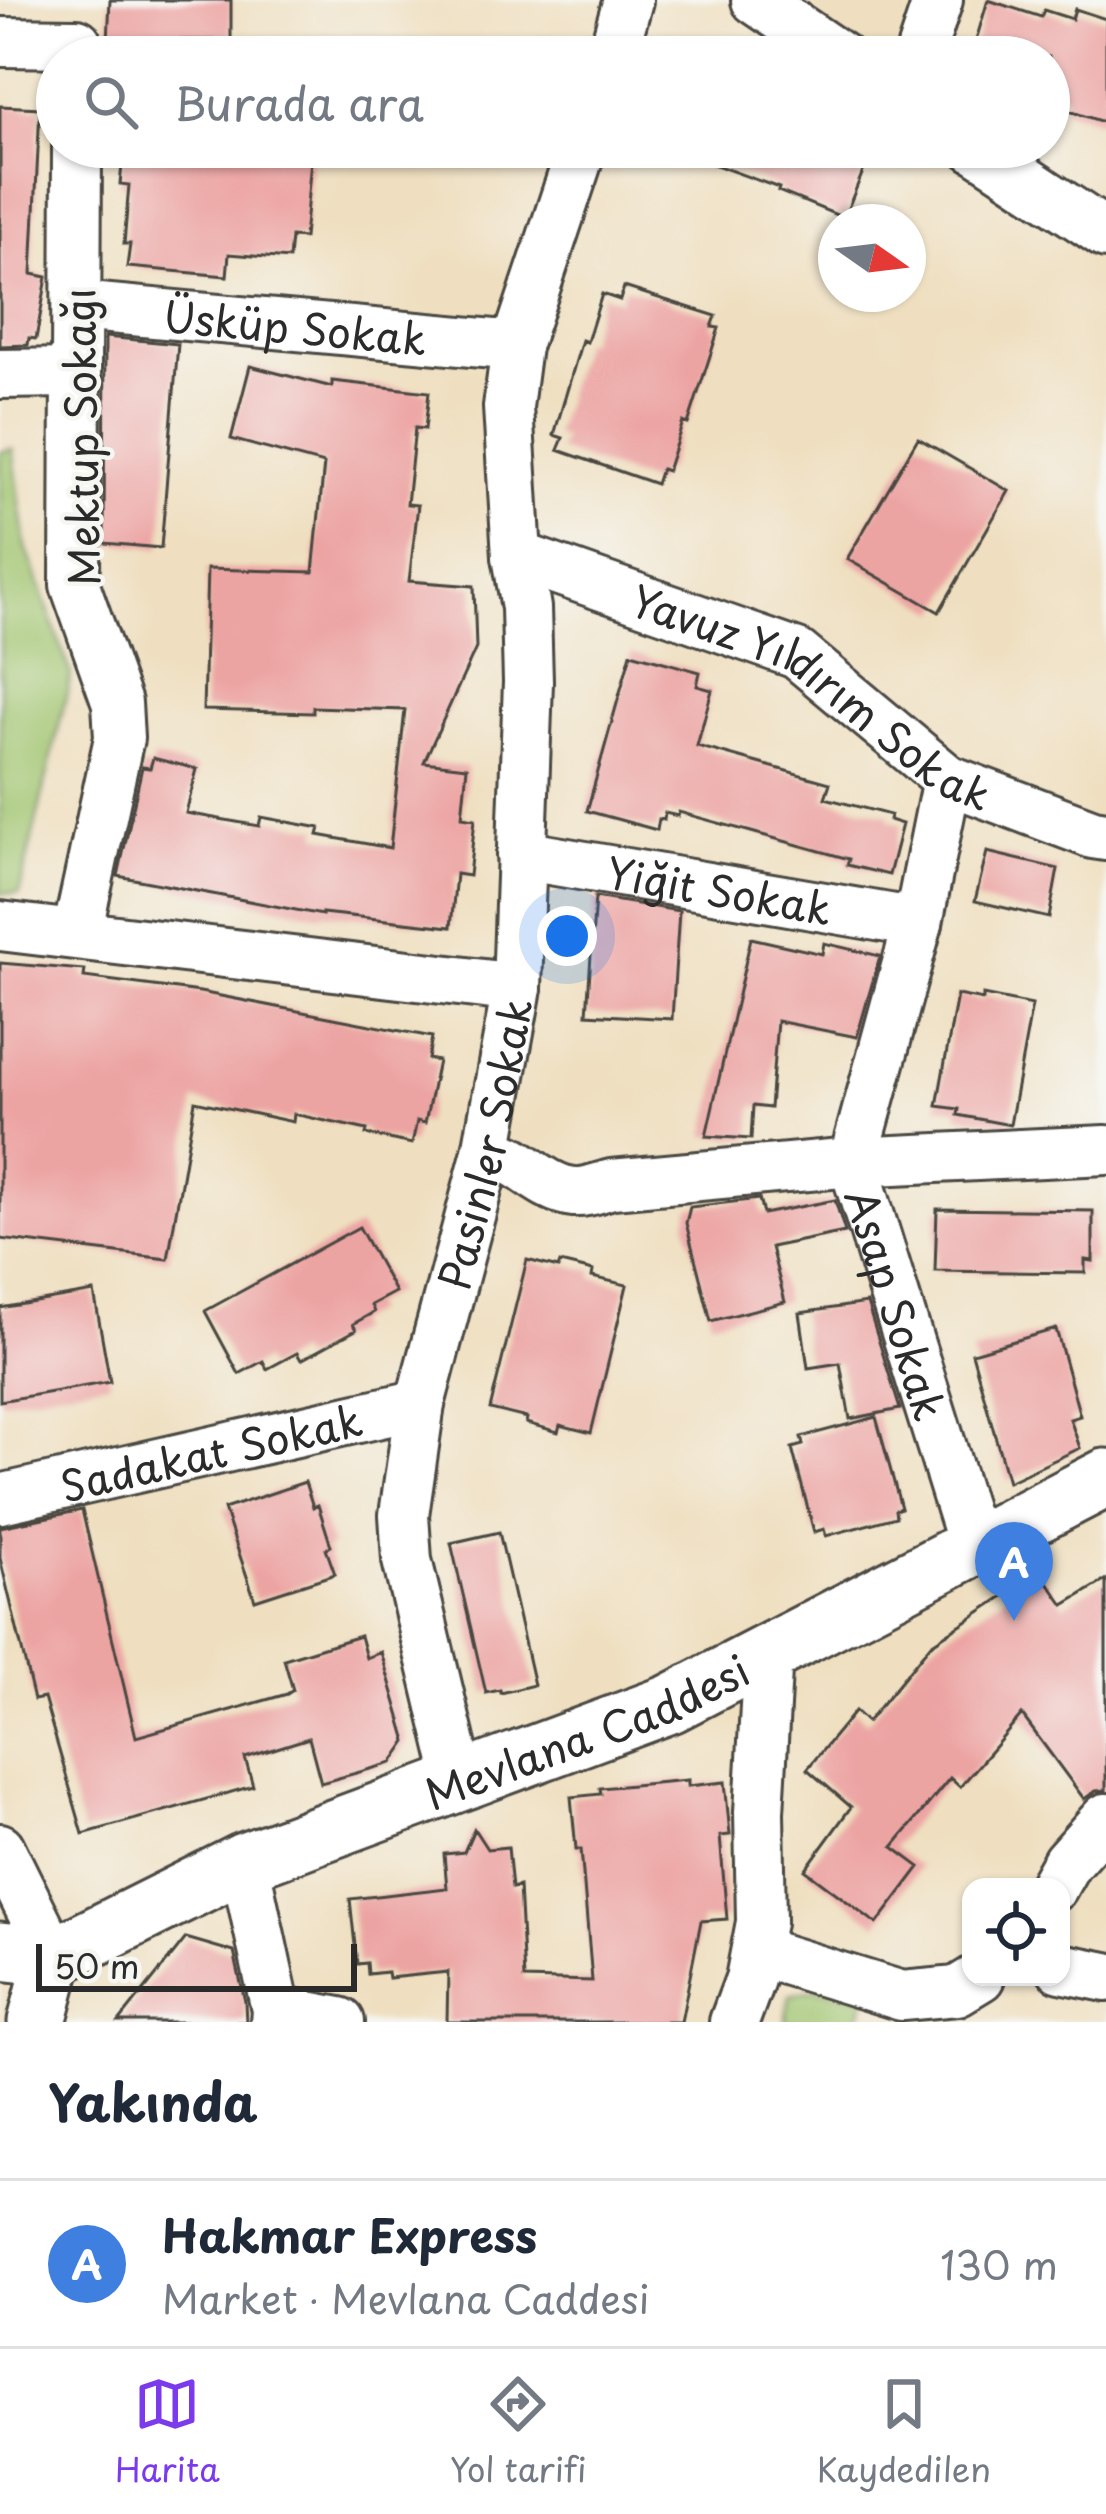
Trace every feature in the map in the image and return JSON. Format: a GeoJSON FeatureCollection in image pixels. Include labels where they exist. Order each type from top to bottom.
{"type":"FeatureCollection","features":[{"type":"Feature","properties":{"kind":"street"},"geometry":{"type":"LineString","coordinates":[[618,36],[628,0]]}},
{"type":"Feature","properties":{"kind":"street"},"geometry":{"type":"LineString","coordinates":[[756,0],[809,36]]}},
{"type":"Feature","properties":{"kind":"street"},"geometry":{"type":"LineString","coordinates":[[926,36],[938,0]]}},
{"type":"Feature","properties":{"kind":"street"},"geometry":{"type":"LineString","coordinates":[[0,42],[36,38]]}},
{"type":"Feature","properties":{"kind":"street","name":"Mektup Sokağı"},"geometry":{"type":"LineString","coordinates":[[76,933],[118,739],[117,703],[75,585],[77,168]]}},
{"type":"Feature","properties":{"kind":"street","name":"Pasinler Sokak"},"geometry":{"type":"LineString","coordinates":[[460,1782],[406,1560],[404,1515],[420,1405],[487,1152],[517,988],[528,682],[508,407],[516,346],[575,168]]}},
{"type":"Feature","properties":{"kind":"street"},"geometry":{"type":"LineString","coordinates":[[1006,168],[1106,234]]}},
{"type":"Feature","properties":{"kind":"street","name":"Üsküp Sokak"},"geometry":{"type":"LineString","coordinates":[[77,306],[516,346]]}},
{"type":"Feature","properties":{"kind":"street"},"geometry":{"type":"LineString","coordinates":[[0,374],[74,373]]}},
{"type":"Feature","properties":{"kind":"street","name":"Yavuz Yıldırım Sokak"},"geometry":{"type":"LineString","coordinates":[[517,556],[797,653],[947,779],[1106,836]]}},
{"type":"Feature","properties":{"kind":"street","name":"Asap Sokak"},"geometry":{"type":"LineString","coordinates":[[947,779],[918,923],[853,1162],[973,1547]]}},
{"type":"Feature","properties":{"kind":"street","name":"Yiğit Sokak"},"geometry":{"type":"LineString","coordinates":[[520,855],[918,923]]}},
{"type":"Feature","properties":{"kind":"street"},"geometry":{"type":"LineString","coordinates":[[0,926],[517,988]]}},
{"type":"Feature","properties":{"kind":"street"},"geometry":{"type":"LineString","coordinates":[[487,1152],[500,1154],[551,1187],[579,1192],[612,1184],[853,1162],[1106,1150]]}},
{"type":"Feature","properties":{"kind":"street","name":"Sadakat Sokak"},"geometry":{"type":"LineString","coordinates":[[0,1499],[420,1405]]}},
{"type":"Feature","properties":{"kind":"street","name":"Mevlana Caddesi"},"geometry":{"type":"LineString","coordinates":[[27,1954],[244,1862],[670,1704],[1106,1478]]}},
{"type":"Feature","properties":{"kind":"street"},"geometry":{"type":"LineString","coordinates":[[734,2022],[750,1979],[761,1922],[759,1812],[768,1653]]}},
{"type":"Feature","properties":{"kind":"street"},"geometry":{"type":"LineString","coordinates":[[1058,1878],[1106,1818]]}},
{"type":"Feature","properties":{"kind":"street"},"geometry":{"type":"LineString","coordinates":[[0,1848],[27,1954],[37,2022]]}},
{"type":"Feature","properties":{"kind":"street"},"geometry":{"type":"LineString","coordinates":[[244,1862],[275,2016],[340,2022]]}},
{"type":"Feature","properties":{"kind":"street"},"geometry":{"type":"LineString","coordinates":[[755,1951],[902,1996],[957,1991],[965,1986]]}},
{"type":"Feature","properties":{"kind":"street"},"geometry":{"type":"LineString","coordinates":[[1070,1970],[1106,1977]]}},
{"type":"Feature","properties":{"kind":"green space"},"geometry":{"type":"Polygon","coordinates":[[[13,449],[26,547],[71,675],[19,894],[0,893],[0,452],[13,449]]]}},
{"type":"Feature","properties":{"kind":"green space"},"geometry":{"type":"Polygon","coordinates":[[[816,1989],[866,1998],[857,2022],[785,2022],[790,1995],[816,1989]]]}},
{"type":"Feature","properties":{"kind":"building"},"geometry":{"type":"Polygon","coordinates":[[[110,0],[231,0],[231,36],[108,36],[110,0]]]}},
{"type":"Feature","properties":{"kind":"building"},"geometry":{"type":"Polygon","coordinates":[[[988,0],[1041,17],[1044,10],[1072,19],[1075,9],[1106,19],[1106,123],[1070,111],[1070,36],[977,36],[988,0]]]}},
{"type":"Feature","properties":{"kind":"building"},"geometry":{"type":"Polygon","coordinates":[[[0,106],[36,108],[32,274],[47,277],[36,339],[29,338],[28,345],[0,346],[0,106]]]}},
{"type":"Feature","properties":{"kind":"building"},"geometry":{"type":"Polygon","coordinates":[[[122,168],[310,168],[304,238],[291,237],[289,259],[229,254],[227,276],[127,267],[129,185],[120,184],[122,168]]]}},
{"type":"Feature","properties":{"kind":"building"},"geometry":{"type":"Polygon","coordinates":[[[724,168],[864,168],[850,204],[818,207],[724,168]]]}},
{"type":"Feature","properties":{"kind":"building"},"geometry":{"type":"Polygon","coordinates":[[[624,287],[716,316],[712,327],[719,328],[688,424],[683,422],[667,471],[661,469],[656,484],[558,450],[563,438],[554,435],[582,340],[587,342],[602,294],[620,300],[624,287]]]}},
{"type":"Feature","properties":{"kind":"building"},"geometry":{"type":"Polygon","coordinates":[[[105,337],[178,344],[161,548],[104,543],[105,337]]]}},
{"type":"Feature","properties":{"kind":"building"},"geometry":{"type":"Polygon","coordinates":[[[250,366],[332,387],[332,381],[429,392],[425,429],[415,428],[407,504],[418,505],[409,581],[474,586],[476,648],[424,762],[467,767],[462,817],[475,819],[469,876],[456,874],[451,927],[322,915],[118,876],[142,767],[150,768],[153,758],[197,769],[186,813],[259,826],[261,817],[320,828],[318,835],[390,848],[405,710],[203,710],[207,569],[313,572],[324,464],[231,439],[250,366]]]}},
{"type":"Feature","properties":{"kind":"building"},"geometry":{"type":"Polygon","coordinates":[[[918,438],[1009,491],[939,612],[847,559],[918,438]]]}},
{"type":"Feature","properties":{"kind":"building"},"geometry":{"type":"Polygon","coordinates":[[[631,653],[700,672],[697,686],[712,690],[697,746],[830,783],[825,798],[890,815],[889,820],[902,824],[889,875],[847,865],[849,859],[679,812],[678,816],[665,813],[657,830],[587,811],[631,653]]]}},
{"type":"Feature","properties":{"kind":"building"},"geometry":{"type":"Polygon","coordinates":[[[987,852],[1058,869],[1049,918],[975,901],[987,852]]]}},
{"type":"Feature","properties":{"kind":"building"},"geometry":{"type":"Polygon","coordinates":[[[595,897],[679,911],[672,1019],[587,1014],[595,897]]]}},
{"type":"Feature","properties":{"kind":"building"},"geometry":{"type":"Polygon","coordinates":[[[751,938],[822,954],[824,943],[880,956],[857,1037],[777,1021],[770,1108],[753,1106],[751,1139],[706,1136],[751,938]]]}},
{"type":"Feature","properties":{"kind":"building"},"geometry":{"type":"Polygon","coordinates":[[[0,963],[85,970],[84,977],[200,992],[432,1037],[428,1059],[438,1061],[425,1123],[417,1121],[412,1144],[294,1114],[293,1122],[195,1101],[168,1259],[0,1239],[0,963]]]}},
{"type":"Feature","properties":{"kind":"building"},"geometry":{"type":"Polygon","coordinates":[[[957,995],[1032,1005],[1010,1125],[937,1106],[957,995]]]}},
{"type":"Feature","properties":{"kind":"building"},"geometry":{"type":"Polygon","coordinates":[[[759,1199],[763,1214],[835,1200],[845,1232],[771,1247],[785,1302],[711,1321],[686,1223],[690,1207],[759,1199]]]}},
{"type":"Feature","properties":{"kind":"building"},"geometry":{"type":"Polygon","coordinates":[[[937,1209],[1093,1211],[1093,1261],[1085,1260],[1085,1273],[935,1271],[937,1209]]]}},
{"type":"Feature","properties":{"kind":"building"},"geometry":{"type":"Polygon","coordinates":[[[359,1227],[395,1292],[371,1305],[374,1312],[353,1324],[356,1330],[301,1360],[297,1353],[267,1369],[263,1361],[239,1374],[205,1311],[359,1227]]]}},
{"type":"Feature","properties":{"kind":"building"},"geometry":{"type":"Polygon","coordinates":[[[527,1260],[593,1271],[592,1277],[627,1285],[591,1433],[560,1425],[558,1432],[490,1409],[527,1260]]]}},
{"type":"Feature","properties":{"kind":"building"},"geometry":{"type":"Polygon","coordinates":[[[94,1292],[110,1382],[0,1401],[0,1308],[94,1292]]]}},
{"type":"Feature","properties":{"kind":"building"},"geometry":{"type":"Polygon","coordinates":[[[867,1303],[900,1409],[850,1419],[840,1363],[808,1368],[800,1313],[867,1303]]]}},
{"type":"Feature","properties":{"kind":"building"},"geometry":{"type":"Polygon","coordinates":[[[1056,1329],[1080,1416],[1070,1419],[1080,1448],[1008,1482],[972,1353],[1056,1329]]]}},
{"type":"Feature","properties":{"kind":"building"},"geometry":{"type":"Polygon","coordinates":[[[876,1417],[901,1508],[895,1510],[896,1517],[826,1536],[824,1529],[814,1532],[792,1448],[803,1445],[801,1437],[876,1417]]]}},
{"type":"Feature","properties":{"kind":"building"},"geometry":{"type":"Polygon","coordinates":[[[305,1482],[313,1507],[318,1505],[335,1574],[255,1600],[224,1509],[305,1482]]]}},
{"type":"Feature","properties":{"kind":"building"},"geometry":{"type":"Polygon","coordinates":[[[82,1510],[136,1737],[287,1694],[293,1690],[284,1659],[360,1636],[366,1658],[381,1652],[407,1741],[392,1763],[321,1783],[309,1738],[245,1758],[253,1786],[83,1834],[44,1698],[34,1700],[0,1558],[0,1527],[82,1510]]]}},
{"type":"Feature","properties":{"kind":"building"},"geometry":{"type":"Polygon","coordinates":[[[499,1532],[534,1685],[486,1693],[451,1543],[499,1532]]]}},
{"type":"Feature","properties":{"kind":"building"},"geometry":{"type":"Polygon","coordinates":[[[1041,1572],[1064,1605],[1106,1580],[1106,1790],[1084,1799],[1022,1715],[960,1787],[950,1778],[893,1847],[920,1867],[877,1924],[805,1870],[851,1807],[807,1769],[855,1711],[867,1722],[931,1644],[1041,1572]]]}},
{"type":"Feature","properties":{"kind":"building"},"geometry":{"type":"Polygon","coordinates":[[[688,1780],[688,1786],[725,1782],[730,1835],[720,1836],[727,1919],[701,1921],[681,2022],[447,2022],[448,1972],[388,1978],[387,1972],[368,1974],[367,1963],[357,1964],[350,1899],[447,1888],[444,1854],[464,1852],[474,1829],[487,1849],[508,1847],[512,1888],[519,1886],[524,1979],[592,1981],[581,1849],[576,1849],[571,1797],[601,1794],[600,1788],[688,1780]]]}},
{"type":"Feature","properties":{"kind":"building"},"geometry":{"type":"Polygon","coordinates":[[[186,1938],[234,1952],[246,2022],[119,2022],[186,1938]]]}},
{"type":"Feature","properties":{"kind":"place","name":"Hakmar Express"},"geometry":{"type":"Point","coordinates":[1014,1621]}}]}
